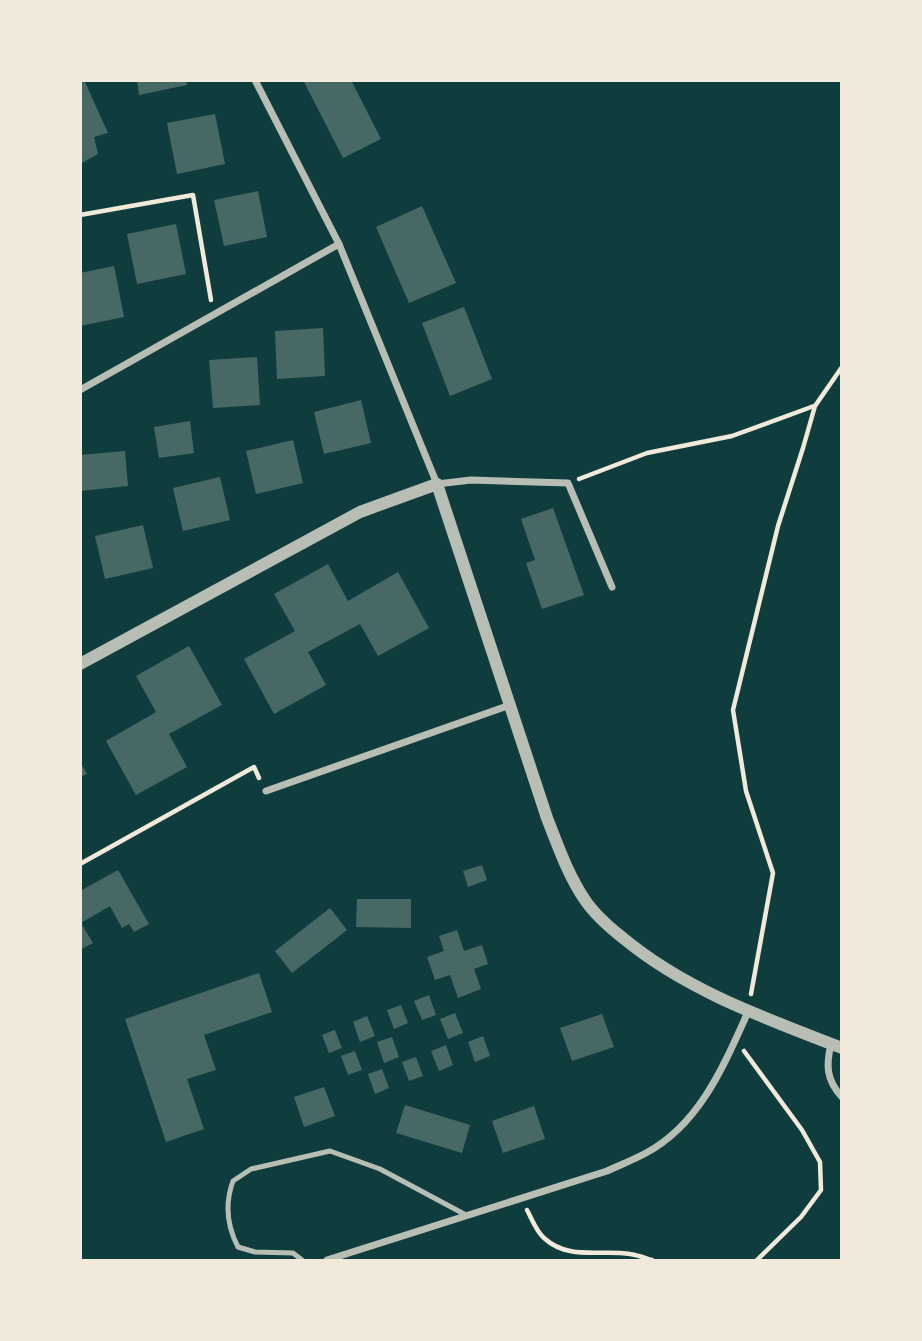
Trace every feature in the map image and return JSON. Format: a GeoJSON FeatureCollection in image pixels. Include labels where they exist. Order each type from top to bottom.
{"type":"FeatureCollection","features":[{"type":"Feature","properties":{"kind":"street"},"geometry":{"type":"LineString","coordinates":[[255,80],[339,244],[437,484],[559,851],[586,902],[607,925],[640,952],[684,981],[748,1012],[836,1046],[826,1064],[834,1088],[842,1097]]}},
{"type":"Feature","properties":{"kind":"street"},"geometry":{"type":"LineString","coordinates":[[80,390],[339,244]]}},
{"type":"Feature","properties":{"kind":"street"},"geometry":{"type":"LineString","coordinates":[[80,664],[359,512],[437,484],[471,480],[568,483],[612,587]]}},
{"type":"Feature","properties":{"kind":"street"},"geometry":{"type":"LineString","coordinates":[[266,792],[510,705]]}},
{"type":"Feature","properties":{"kind":"street"},"geometry":{"type":"LineString","coordinates":[[327,1261],[607,1171],[648,1153],[701,1105],[720,1074],[748,1012]]}},
{"type":"Feature","properties":{"kind":"lane"},"geometry":{"type":"LineString","coordinates":[[302,1261],[293,1253],[255,1252],[238,1247],[231,1234],[228,1210],[233,1181],[251,1169],[330,1152],[380,1169],[466,1215]]}},
{"type":"Feature","properties":{"kind":"path"},"geometry":{"type":"LineString","coordinates":[[80,215],[193,195],[214,315]]}},
{"type":"Feature","properties":{"kind":"path"},"geometry":{"type":"LineString","coordinates":[[748,1012],[773,873],[746,791],[733,710],[774,538],[815,406],[842,367]]}},
{"type":"Feature","properties":{"kind":"path"},"geometry":{"type":"LineString","coordinates":[[568,483],[647,453],[732,436],[815,406]]}},
{"type":"Feature","properties":{"kind":"path"},"geometry":{"type":"LineString","coordinates":[[80,864],[254,767],[266,792]]}},
{"type":"Feature","properties":{"kind":"path"},"geometry":{"type":"LineString","coordinates":[[736,1040],[802,1130],[820,1162],[821,1190],[801,1217],[757,1261]]}},
{"type":"Feature","properties":{"kind":"path"},"geometry":{"type":"LineString","coordinates":[[520,1198],[541,1237],[555,1247],[596,1254],[629,1254],[652,1261]]}},
{"type":"Feature","properties":{"kind":"building"},"geometry":{"type":"Polygon","coordinates":[[[137,80],[186,80],[187,85],[139,95],[137,80]]]}},
{"type":"Feature","properties":{"kind":"building"},"geometry":{"type":"Polygon","coordinates":[[[303,80],[351,80],[381,139],[343,158],[303,80]]]}},
{"type":"Feature","properties":{"kind":"building"},"geometry":{"type":"Polygon","coordinates":[[[85,82],[108,133],[94,137],[98,154],[80,164],[80,83],[85,82]]]}},
{"type":"Feature","properties":{"kind":"building"},"geometry":{"type":"Polygon","coordinates":[[[215,114],[225,164],[177,174],[167,123],[215,114]]]}},
{"type":"Feature","properties":{"kind":"building"},"geometry":{"type":"Polygon","coordinates":[[[258,191],[267,237],[224,246],[214,200],[258,191]]]}},
{"type":"Feature","properties":{"kind":"building"},"geometry":{"type":"Polygon","coordinates":[[[422,206],[456,283],[409,303],[376,227],[422,206]]]}},
{"type":"Feature","properties":{"kind":"building"},"geometry":{"type":"Polygon","coordinates":[[[176,224],[186,274],[137,284],[127,234],[176,224]]]}},
{"type":"Feature","properties":{"kind":"building"},"geometry":{"type":"Polygon","coordinates":[[[114,266],[124,317],[80,326],[80,273],[114,266]]]}},
{"type":"Feature","properties":{"kind":"building"},"geometry":{"type":"Polygon","coordinates":[[[464,307],[492,379],[450,396],[422,323],[464,307]]]}},
{"type":"Feature","properties":{"kind":"building"},"geometry":{"type":"Polygon","coordinates":[[[323,328],[325,376],[277,379],[275,331],[323,328]]]}},
{"type":"Feature","properties":{"kind":"building"},"geometry":{"type":"Polygon","coordinates":[[[257,357],[260,405],[213,408],[209,360],[257,357]]]}},
{"type":"Feature","properties":{"kind":"building"},"geometry":{"type":"Polygon","coordinates":[[[361,400],[371,443],[324,454],[314,412],[361,400]]]}},
{"type":"Feature","properties":{"kind":"building"},"geometry":{"type":"Polygon","coordinates":[[[190,421],[194,453],[159,458],[154,427],[190,421]]]}},
{"type":"Feature","properties":{"kind":"building"},"geometry":{"type":"Polygon","coordinates":[[[293,440],[303,483],[256,494],[246,451],[293,440]]]}},
{"type":"Feature","properties":{"kind":"building"},"geometry":{"type":"Polygon","coordinates":[[[125,451],[128,486],[80,491],[80,455],[125,451]]]}},
{"type":"Feature","properties":{"kind":"building"},"geometry":{"type":"Polygon","coordinates":[[[220,477],[230,520],[183,531],[173,488],[220,477]]]}},
{"type":"Feature","properties":{"kind":"building"},"geometry":{"type":"Polygon","coordinates":[[[553,508],[584,595],[542,609],[526,563],[535,560],[521,519],[553,508]]]}},
{"type":"Feature","properties":{"kind":"building"},"geometry":{"type":"Polygon","coordinates":[[[143,525],[153,568],[105,579],[95,536],[143,525]]]}},
{"type":"Feature","properties":{"kind":"building"},"geometry":{"type":"Polygon","coordinates":[[[328,564],[348,601],[398,572],[429,628],[378,656],[360,624],[308,652],[326,685],[274,714],[244,659],[295,631],[274,594],[328,564]]]}},
{"type":"Feature","properties":{"kind":"building"},"geometry":{"type":"Polygon","coordinates":[[[189,646],[222,705],[169,734],[187,767],[136,795],[106,741],[156,712],[136,676],[189,646]]]}},
{"type":"Feature","properties":{"kind":"building"},"geometry":{"type":"Polygon","coordinates":[[[80,762],[87,774],[80,777],[80,762]]]}},
{"type":"Feature","properties":{"kind":"building"},"geometry":{"type":"Polygon","coordinates":[[[482,865],[487,880],[468,887],[463,871],[482,865]]]}},
{"type":"Feature","properties":{"kind":"building"},"geometry":{"type":"Polygon","coordinates":[[[118,870],[149,924],[134,932],[129,924],[122,928],[110,906],[81,923],[93,943],[80,950],[80,891],[118,870]]]}},
{"type":"Feature","properties":{"kind":"building"},"geometry":{"type":"Polygon","coordinates":[[[357,899],[411,899],[411,928],[356,927],[357,899]]]}},
{"type":"Feature","properties":{"kind":"building"},"geometry":{"type":"Polygon","coordinates":[[[330,908],[347,930],[292,973],[275,951],[330,908]]]}},
{"type":"Feature","properties":{"kind":"building"},"geometry":{"type":"Polygon","coordinates":[[[457,930],[464,951],[482,945],[488,964],[474,969],[481,989],[458,998],[450,975],[435,980],[427,957],[444,951],[439,936],[457,930]]]}},
{"type":"Feature","properties":{"kind":"building"},"geometry":{"type":"Polygon","coordinates":[[[259,973],[272,1012],[204,1035],[216,1070],[187,1079],[204,1129],[166,1142],[125,1019],[259,973]]]}},
{"type":"Feature","properties":{"kind":"building"},"geometry":{"type":"Polygon","coordinates":[[[429,995],[436,1015],[422,1020],[414,1001],[429,995]]]}},
{"type":"Feature","properties":{"kind":"building"},"geometry":{"type":"Polygon","coordinates":[[[401,1005],[408,1023],[394,1029],[387,1010],[401,1005]]]}},
{"type":"Feature","properties":{"kind":"building"},"geometry":{"type":"Polygon","coordinates":[[[455,1013],[463,1033],[448,1039],[440,1019],[455,1013]]]}},
{"type":"Feature","properties":{"kind":"building"},"geometry":{"type":"Polygon","coordinates":[[[602,1014],[614,1047],[572,1061],[560,1028],[602,1014]]]}},
{"type":"Feature","properties":{"kind":"building"},"geometry":{"type":"Polygon","coordinates":[[[367,1016],[375,1036],[360,1042],[353,1022],[367,1016]]]}},
{"type":"Feature","properties":{"kind":"building"},"geometry":{"type":"Polygon","coordinates":[[[335,1030],[342,1048],[329,1053],[322,1035],[335,1030]]]}},
{"type":"Feature","properties":{"kind":"building"},"geometry":{"type":"Polygon","coordinates":[[[483,1036],[490,1056],[475,1062],[468,1042],[483,1036]]]}},
{"type":"Feature","properties":{"kind":"building"},"geometry":{"type":"Polygon","coordinates":[[[392,1037],[399,1057],[384,1063],[377,1042],[392,1037]]]}},
{"type":"Feature","properties":{"kind":"building"},"geometry":{"type":"Polygon","coordinates":[[[446,1045],[453,1065],[439,1071],[431,1051],[446,1045]]]}},
{"type":"Feature","properties":{"kind":"building"},"geometry":{"type":"Polygon","coordinates":[[[355,1051],[362,1070],[348,1075],[341,1056],[355,1051]]]}},
{"type":"Feature","properties":{"kind":"building"},"geometry":{"type":"Polygon","coordinates":[[[416,1057],[423,1076],[409,1081],[402,1062],[416,1057]]]}},
{"type":"Feature","properties":{"kind":"building"},"geometry":{"type":"Polygon","coordinates":[[[382,1069],[389,1088],[375,1094],[368,1074],[382,1069]]]}},
{"type":"Feature","properties":{"kind":"building"},"geometry":{"type":"Polygon","coordinates":[[[324,1087],[335,1116],[304,1127],[294,1097],[324,1087]]]}},
{"type":"Feature","properties":{"kind":"building"},"geometry":{"type":"Polygon","coordinates":[[[405,1105],[470,1125],[462,1153],[396,1133],[405,1105]]]}},
{"type":"Feature","properties":{"kind":"building"},"geometry":{"type":"Polygon","coordinates":[[[534,1106],[545,1139],[503,1153],[492,1121],[534,1106]]]}}]}
